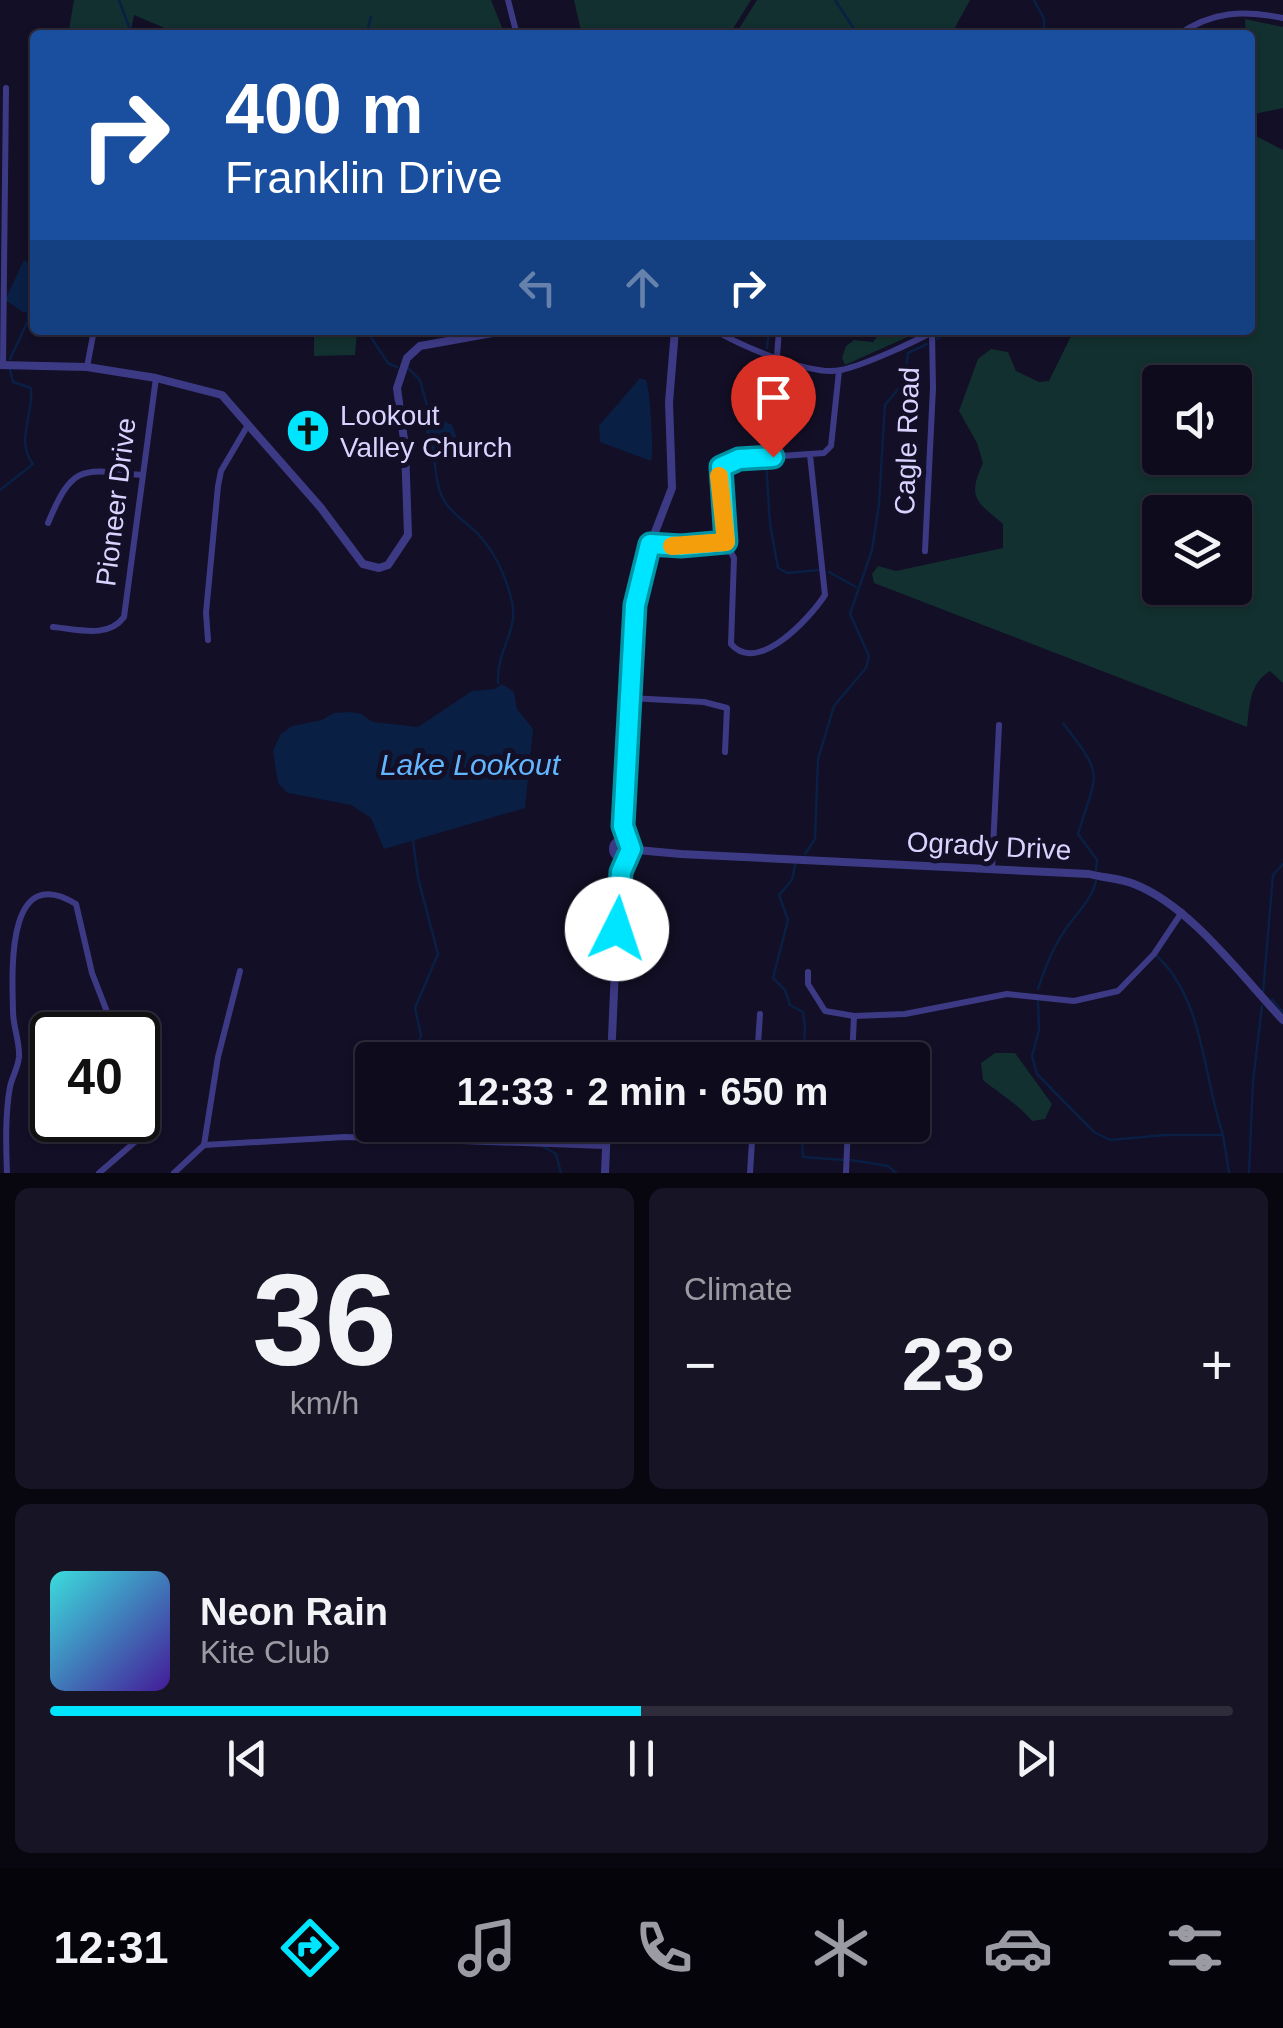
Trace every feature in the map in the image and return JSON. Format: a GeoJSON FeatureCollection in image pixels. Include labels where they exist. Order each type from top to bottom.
{"type":"FeatureCollection","features":[{"type":"Feature","properties":{"kind":"street"},"geometry":{"type":"LineString","coordinates":[[508,0],[516,30]]}},
{"type":"Feature","properties":{"kind":"street"},"geometry":{"type":"LineString","coordinates":[[1187,30],[1212,17],[1230,14],[1250,12],[1283,18]]}},
{"type":"Feature","properties":{"kind":"street"},"geometry":{"type":"LineString","coordinates":[[6,88],[1,365],[87,368],[156,378],[222,394],[322,508],[363,564],[371,568],[388,565],[408,535],[397,388],[407,358],[420,346],[481,335]]}},
{"type":"Feature","properties":{"kind":"street"},"geometry":{"type":"LineString","coordinates":[[87,368],[93,335]]}},
{"type":"Feature","properties":{"kind":"street"},"geometry":{"type":"LineString","coordinates":[[612,1042],[621,872],[628,848],[623,826],[635,605],[650,544],[672,488],[669,402],[675,335]]}},
{"type":"Feature","properties":{"kind":"street"},"geometry":{"type":"LineString","coordinates":[[722,335],[807,368],[838,372],[925,335]]}},
{"type":"Feature","properties":{"kind":"street"},"geometry":{"type":"LineString","coordinates":[[777,356],[779,335]]}},
{"type":"Feature","properties":{"kind":"street","name":"Cagle Road"},"geometry":{"type":"LineString","coordinates":[[925,551],[934,335]]}},
{"type":"Feature","properties":{"kind":"street"},"geometry":{"type":"LineString","coordinates":[[810,455],[824,595],[816,608],[768,652],[738,652],[730,644],[734,558],[726,542],[719,476],[723,464],[739,459],[824,453],[831,446],[838,372]]}},
{"type":"Feature","properties":{"kind":"street","name":"Pioneer Drive"},"geometry":{"type":"LineString","coordinates":[[53,627],[102,631],[114,628],[124,617],[156,378]]}},
{"type":"Feature","properties":{"kind":"street"},"geometry":{"type":"LineString","coordinates":[[208,640],[206,613],[218,486],[221,471],[248,425]]}},
{"type":"Feature","properties":{"kind":"street"},"geometry":{"type":"LineString","coordinates":[[48,523],[60,494],[78,475],[90,470],[142,475]]}},
{"type":"Feature","properties":{"kind":"street"},"geometry":{"type":"LineString","coordinates":[[650,544],[726,542]]}},
{"type":"Feature","properties":{"kind":"street"},"geometry":{"type":"LineString","coordinates":[[630,698],[704,702],[727,708],[725,752]]}},
{"type":"Feature","properties":{"kind":"street"},"geometry":{"type":"LineString","coordinates":[[992,869],[999,725]]}},
{"type":"Feature","properties":{"kind":"street"},"geometry":{"type":"LineString","coordinates":[[621,872],[613,848],[628,848]]}},
{"type":"Feature","properties":{"kind":"street","name":"Ogrady Drive"},"geometry":{"type":"LineString","coordinates":[[615,856],[628,848],[1120,879],[1182,912],[1283,1020]]}},
{"type":"Feature","properties":{"kind":"street"},"geometry":{"type":"LineString","coordinates":[[7,1173],[10,1089],[19,1060],[13,1011],[16,932],[21,912],[34,899],[44,894],[62,896],[76,904],[92,974],[107,1012]]}},
{"type":"Feature","properties":{"kind":"street"},"geometry":{"type":"LineString","coordinates":[[808,972],[808,984],[825,1011],[854,1016],[920,1014],[1007,994],[1074,1001],[1118,991],[1154,954],[1182,912]]}},
{"type":"Feature","properties":{"kind":"street"},"geometry":{"type":"LineString","coordinates":[[174,1173],[204,1145],[218,1057],[240,971]]}},
{"type":"Feature","properties":{"kind":"street"},"geometry":{"type":"LineString","coordinates":[[758,1042],[760,1014]]}},
{"type":"Feature","properties":{"kind":"street"},"geometry":{"type":"LineString","coordinates":[[853,1042],[854,1016]]}},
{"type":"Feature","properties":{"kind":"street"},"geometry":{"type":"LineString","coordinates":[[204,1145],[350,1137],[606,1146]]}},
{"type":"Feature","properties":{"kind":"street"},"geometry":{"type":"LineString","coordinates":[[99,1173],[134,1142]]}},
{"type":"Feature","properties":{"kind":"street"},"geometry":{"type":"LineString","coordinates":[[605,1173],[606,1142]]}},
{"type":"Feature","properties":{"kind":"street"},"geometry":{"type":"LineString","coordinates":[[750,1173],[752,1142]]}},
{"type":"Feature","properties":{"kind":"street"},"geometry":{"type":"LineString","coordinates":[[846,1173],[847,1142]]}},
{"type":"Feature","properties":{"kind":"green space"},"geometry":{"type":"Polygon","coordinates":[[[74,0],[491,0],[503,30],[169,30],[134,15],[131,30],[69,30],[74,0]]]}},
{"type":"Feature","properties":{"kind":"green space"},"geometry":{"type":"Polygon","coordinates":[[[574,0],[751,0],[732,30],[581,30],[574,0]]]}},
{"type":"Feature","properties":{"kind":"green space"},"geometry":{"type":"Polygon","coordinates":[[[757,0],[970,0],[954,30],[738,30],[757,0]]]}},
{"type":"Feature","properties":{"kind":"green space"},"geometry":{"type":"Polygon","coordinates":[[[1245,19],[1283,27],[1283,108],[1255,114],[1255,30],[1246,30],[1245,19]]]}},
{"type":"Feature","properties":{"kind":"green space"},"geometry":{"type":"Polygon","coordinates":[[[1255,136],[1283,150],[1283,683],[1270,671],[1258,682],[1247,727],[874,583],[872,574],[878,566],[896,571],[1003,548],[1003,524],[986,510],[975,492],[983,463],[959,411],[978,359],[991,349],[1008,352],[1016,371],[1039,382],[1049,381],[1072,335],[1255,335],[1255,136]]]}},
{"type":"Feature","properties":{"kind":"green space"},"geometry":{"type":"Polygon","coordinates":[[[314,335],[357,335],[355,355],[314,356],[314,335]]]}},
{"type":"Feature","properties":{"kind":"green space"},"geometry":{"type":"Polygon","coordinates":[[[878,335],[912,335],[845,365],[842,358],[846,346],[854,340],[873,342],[878,335]]]}},
{"type":"Feature","properties":{"kind":"green space"},"geometry":{"type":"Polygon","coordinates":[[[995,1053],[1015,1053],[1052,1104],[1045,1119],[1032,1121],[983,1080],[981,1063],[995,1053]]]}},
{"type":"Feature","properties":{"kind":"water"},"geometry":{"type":"Polygon","coordinates":[[[24,260],[30,264],[30,312],[23,312],[5,300],[24,260]]]}},
{"type":"Feature","properties":{"kind":"water"},"geometry":{"type":"Polygon","coordinates":[[[640,378],[646,380],[649,395],[651,461],[600,442],[599,426],[640,378]]]}},
{"type":"Feature","properties":{"kind":"water"},"geometry":{"type":"Polygon","coordinates":[[[428,413],[452,425],[461,449],[458,452],[443,457],[424,456],[428,413]]]}},
{"type":"Feature","properties":{"kind":"water","name":"Lake Lookout"},"geometry":{"type":"Polygon","coordinates":[[[502,684],[514,692],[517,709],[533,729],[525,808],[384,849],[371,818],[351,805],[288,793],[278,783],[273,750],[281,734],[292,726],[351,712],[373,722],[418,727],[472,691],[495,689],[502,684]]]}},
{"type":"Feature","properties":{"kind":"waterway"},"geometry":{"type":"LineString","coordinates":[[119,0],[130,30]]}},
{"type":"Feature","properties":{"kind":"waterway"},"geometry":{"type":"LineString","coordinates":[[835,0],[855,30]]}},
{"type":"Feature","properties":{"kind":"waterway"},"geometry":{"type":"LineString","coordinates":[[1034,0],[1044,19],[1044,30]]}},
{"type":"Feature","properties":{"kind":"waterway"},"geometry":{"type":"LineString","coordinates":[[367,30],[371,17]]}},
{"type":"Feature","properties":{"kind":"waterway"},"geometry":{"type":"LineString","coordinates":[[10,359],[28,321],[28,312]]}},
{"type":"Feature","properties":{"kind":"waterway"},"geometry":{"type":"LineString","coordinates":[[369,335],[388,363],[397,367]]}},
{"type":"Feature","properties":{"kind":"waterway"},"geometry":{"type":"LineString","coordinates":[[767,348],[768,335]]}},
{"type":"Feature","properties":{"kind":"waterway"},"geometry":{"type":"LineString","coordinates":[[937,339],[943,335]]}},
{"type":"Feature","properties":{"kind":"waterway"},"geometry":{"type":"LineString","coordinates":[[805,854],[815,839],[818,759],[834,706],[866,668],[869,656],[850,614],[872,550],[885,405],[904,382],[908,353],[927,344]]}},
{"type":"Feature","properties":{"kind":"waterway"},"geometry":{"type":"LineString","coordinates":[[766,358],[769,454]]}},
{"type":"Feature","properties":{"kind":"waterway"},"geometry":{"type":"LineString","coordinates":[[408,368],[420,380],[429,413]]}},
{"type":"Feature","properties":{"kind":"waterway"},"geometry":{"type":"LineString","coordinates":[[0,490],[33,464],[25,437],[31,388],[13,382],[10,370]]}},
{"type":"Feature","properties":{"kind":"waterway"},"geometry":{"type":"LineString","coordinates":[[434,455],[444,500],[489,548],[510,592],[512,622],[500,660],[498,683]]}},
{"type":"Feature","properties":{"kind":"waterway"},"geometry":{"type":"LineString","coordinates":[[766,462],[778,568],[787,573],[819,570]]}},
{"type":"Feature","properties":{"kind":"waterway"},"geometry":{"type":"LineString","coordinates":[[829,572],[856,587]]}},
{"type":"Feature","properties":{"kind":"waterway"},"geometry":{"type":"LineString","coordinates":[[1063,723],[1092,766],[1093,786],[1078,834],[1097,860],[1096,870]]}},
{"type":"Feature","properties":{"kind":"waterway"},"geometry":{"type":"LineString","coordinates":[[413,841],[418,878],[438,954],[415,1008],[419,1042]]}},
{"type":"Feature","properties":{"kind":"waterway"},"geometry":{"type":"LineString","coordinates":[[1263,992],[1273,875],[1283,864]]}},
{"type":"Feature","properties":{"kind":"waterway"},"geometry":{"type":"LineString","coordinates":[[795,865],[792,880],[779,895],[788,920],[773,978],[785,990],[790,1005],[803,1012],[804,1042]]}},
{"type":"Feature","properties":{"kind":"waterway"},"geometry":{"type":"LineString","coordinates":[[1038,989],[1056,946],[1096,881]]}},
{"type":"Feature","properties":{"kind":"waterway"},"geometry":{"type":"LineString","coordinates":[[1157,956],[1173,974],[1193,1016],[1223,1135]]}},
{"type":"Feature","properties":{"kind":"waterway"},"geometry":{"type":"LineString","coordinates":[[1272,999],[1283,1012]]}},
{"type":"Feature","properties":{"kind":"waterway"},"geometry":{"type":"LineString","coordinates":[[1038,1001],[1039,1030],[1032,1056],[1037,1074],[1094,1132],[1110,1140],[1223,1135],[1229,1173]]}},
{"type":"Feature","properties":{"kind":"waterway"},"geometry":{"type":"LineString","coordinates":[[1249,1173],[1253,1081],[1262,1006]]}},
{"type":"Feature","properties":{"kind":"waterway"},"geometry":{"type":"LineString","coordinates":[[802,1142],[803,1157],[844,1160]]}},
{"type":"Feature","properties":{"kind":"waterway"},"geometry":{"type":"LineString","coordinates":[[544,1147],[556,1154],[561,1173]]}},
{"type":"Feature","properties":{"kind":"waterway"},"geometry":{"type":"LineString","coordinates":[[851,1160],[888,1166],[896,1173]]}},
{"type":"Feature","properties":{"kind":"slow traffic"},"geometry":{"type":"LineString","coordinates":[[672,546],[726,542],[719,476]]}},
{"type":"Feature","properties":{"kind":"place","name":"Lookout Valley Church"},"geometry":{"type":"Point","coordinates":[308,431]}},
{"type":"Feature","properties":{"kind":"route"},"geometry":{"type":"LineString","coordinates":[[617,929],[621,872],[631,849],[623,826],[635,605],[642,566],[650,544],[726,542],[721,467],[728,461],[773,457]]}}]}
